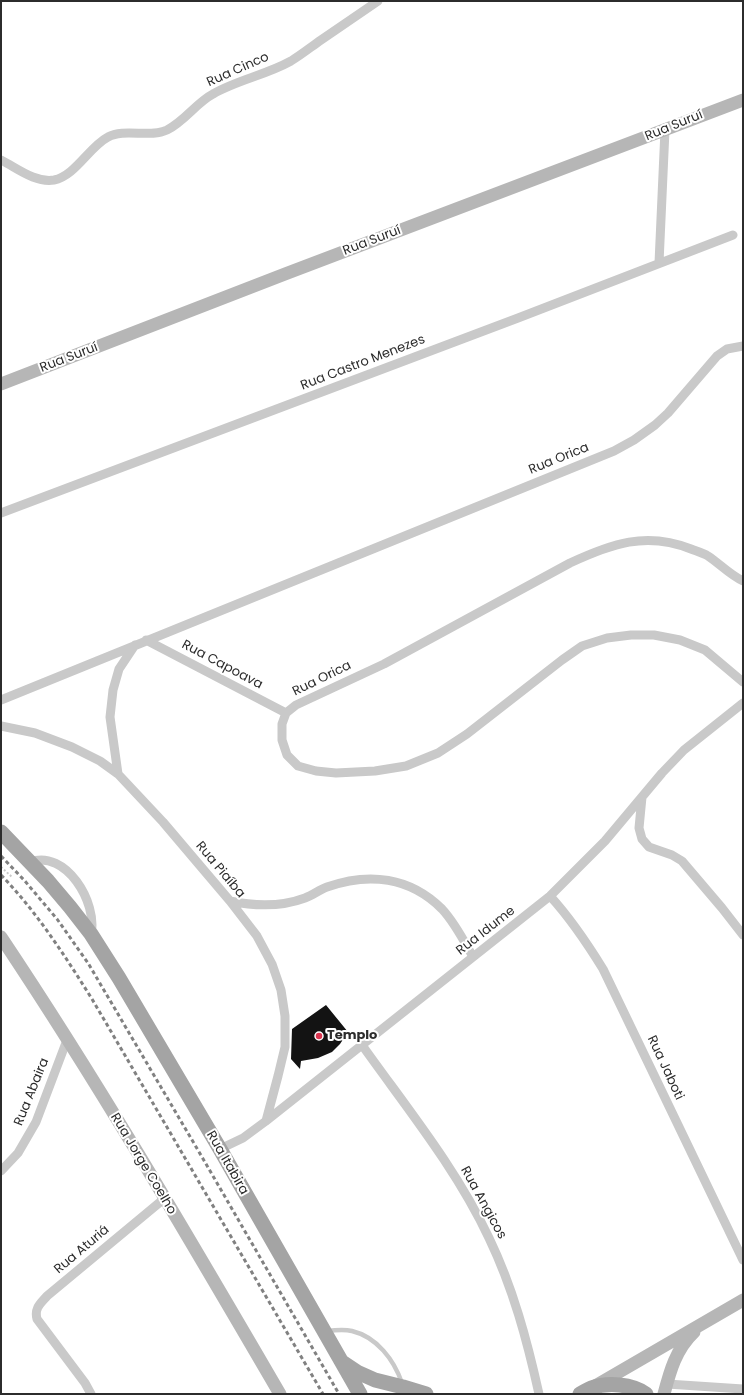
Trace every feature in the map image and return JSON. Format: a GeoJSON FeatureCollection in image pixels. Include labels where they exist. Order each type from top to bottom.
{"type":"FeatureCollection","features":[{"type":"Feature","properties":{"kind":"main road","name":"Rua Itabira"},"geometry":{"type":"LineString","coordinates":[[1,832],[70,907],[120,978],[360,1394]]}},
{"type":"Feature","properties":{"kind":"main road"},"geometry":{"type":"LineString","coordinates":[[340,1360],[357,1372],[375,1380],[403,1386],[426,1394]]}},
{"type":"Feature","properties":{"kind":"main road"},"geometry":{"type":"LineString","coordinates":[[586,1391],[608,1385],[622,1385],[646,1394]]}},
{"type":"Feature","properties":{"kind":"street","name":"Rua Cinco"},"geometry":{"type":"LineString","coordinates":[[1,160],[33,178],[45,181],[55,180],[64,176],[75,167],[108,136],[166,130],[176,124],[212,94],[231,85],[266,73],[291,61],[378,1]]}},
{"type":"Feature","properties":{"kind":"street","name":"Rua Suruí"},"geometry":{"type":"LineString","coordinates":[[1,384],[285,274],[743,100]]}},
{"type":"Feature","properties":{"kind":"street"},"geometry":{"type":"LineString","coordinates":[[659,263],[665,130]]}},
{"type":"Feature","properties":{"kind":"street","name":"Rua Castro Menezes"},"geometry":{"type":"LineString","coordinates":[[1,513],[518,318],[733,235]]}},
{"type":"Feature","properties":{"kind":"street","name":"Rua Orica"},"geometry":{"type":"LineString","coordinates":[[1,700],[614,451],[634,440],[655,425],[668,413],[717,356],[727,349],[743,346]]}},
{"type":"Feature","properties":{"kind":"street","name":"Rua Orica"},"geometry":{"type":"LineString","coordinates":[[743,581],[734,577],[707,556],[678,544],[651,540],[624,542],[596,551],[570,563],[384,664],[296,706],[286,713],[282,724],[282,740],[287,756],[298,766],[316,771],[336,773],[375,771],[406,766],[438,753],[468,734],[582,646],[607,638],[631,634],[654,635],[680,640],[705,650],[743,682]]}},
{"type":"Feature","properties":{"kind":"street","name":"Rua Capoava"},"geometry":{"type":"LineString","coordinates":[[146,640],[286,713]]}},
{"type":"Feature","properties":{"kind":"street"},"geometry":{"type":"LineString","coordinates":[[118,774],[110,717],[113,690],[119,669],[135,645]]}},
{"type":"Feature","properties":{"kind":"street","name":"Rua Idume"},"geometry":{"type":"LineString","coordinates":[[220,1149],[243,1138],[266,1121],[550,896],[604,841],[662,773],[684,750],[743,703]]}},
{"type":"Feature","properties":{"kind":"street","name":"Rua Piaíba"},"geometry":{"type":"LineString","coordinates":[[1,726],[35,733],[72,747],[100,761],[118,774],[163,822],[230,901],[257,936],[272,964],[281,990],[284,1009],[285,1046],[266,1121]]}},
{"type":"Feature","properties":{"kind":"street"},"geometry":{"type":"LineString","coordinates":[[642,797],[639,828],[642,839],[649,847],[672,855],[682,861],[743,935]]}},
{"type":"Feature","properties":{"kind":"street"},"geometry":{"type":"LineString","coordinates":[[30,862],[40,860],[53,862],[67,872],[78,883],[90,908],[92,927],[90,934]]}},
{"type":"Feature","properties":{"kind":"street"},"geometry":{"type":"LineString","coordinates":[[230,901],[248,905],[283,903],[305,898],[326,888],[349,880],[376,878],[400,883],[422,893],[442,909],[458,931],[473,958]]}},
{"type":"Feature","properties":{"kind":"street","name":"Rua Jaboti"},"geometry":{"type":"LineString","coordinates":[[550,896],[572,921],[603,969],[743,1260]]}},
{"type":"Feature","properties":{"kind":"street","name":"Rua Jorge Coelho"},"geometry":{"type":"LineString","coordinates":[[1,937],[37,990],[165,1198],[280,1394]]}},
{"type":"Feature","properties":{"kind":"street","name":"Rua Abaira"},"geometry":{"type":"LineString","coordinates":[[1,1171],[18,1153],[36,1122],[67,1040]]}},
{"type":"Feature","properties":{"kind":"street","name":"Rua Angicos"},"geometry":{"type":"LineString","coordinates":[[362,1045],[437,1151],[467,1197],[489,1238],[507,1280],[520,1318],[539,1394]]}},
{"type":"Feature","properties":{"kind":"street","name":"Rua Aturiá"},"geometry":{"type":"LineString","coordinates":[[91,1394],[85,1383],[37,1319],[36,1313],[39,1305],[47,1296],[165,1198]]}},
{"type":"Feature","properties":{"kind":"street"},"geometry":{"type":"LineString","coordinates":[[586,1391],[743,1300]]}},
{"type":"Feature","properties":{"kind":"street"},"geometry":{"type":"LineString","coordinates":[[705,1322],[681,1347],[675,1360],[666,1389],[743,1388]]}},
{"type":"Feature","properties":{"kind":"lane"},"geometry":{"type":"LineString","coordinates":[[324,1332],[350,1330],[363,1335],[381,1348],[390,1358],[398,1372],[403,1386]]}},
{"type":"Feature","properties":{"kind":"path"},"geometry":{"type":"LineString","coordinates":[[1,867],[12,877]]}},
{"type":"Feature","properties":{"kind":"building","name":"Templo"},"geometry":{"type":"Polygon","coordinates":[[[326,1005],[348,1032],[340,1044],[332,1052],[318,1058],[301,1061],[300,1069],[291,1059],[292,1029],[326,1005]]]}},
{"type":"Feature","properties":{"kind":"railway"},"geometry":{"type":"LineString","coordinates":[[1,856],[24,880],[57,919],[88,963],[339,1394]]}},
{"type":"Feature","properties":{"kind":"railway"},"geometry":{"type":"LineString","coordinates":[[1,875],[27,904],[61,951],[92,999],[323,1394]]}},
{"type":"Feature","properties":{"kind":"place","name":"Templo"},"geometry":{"type":"Point","coordinates":[319,1036]}}]}
